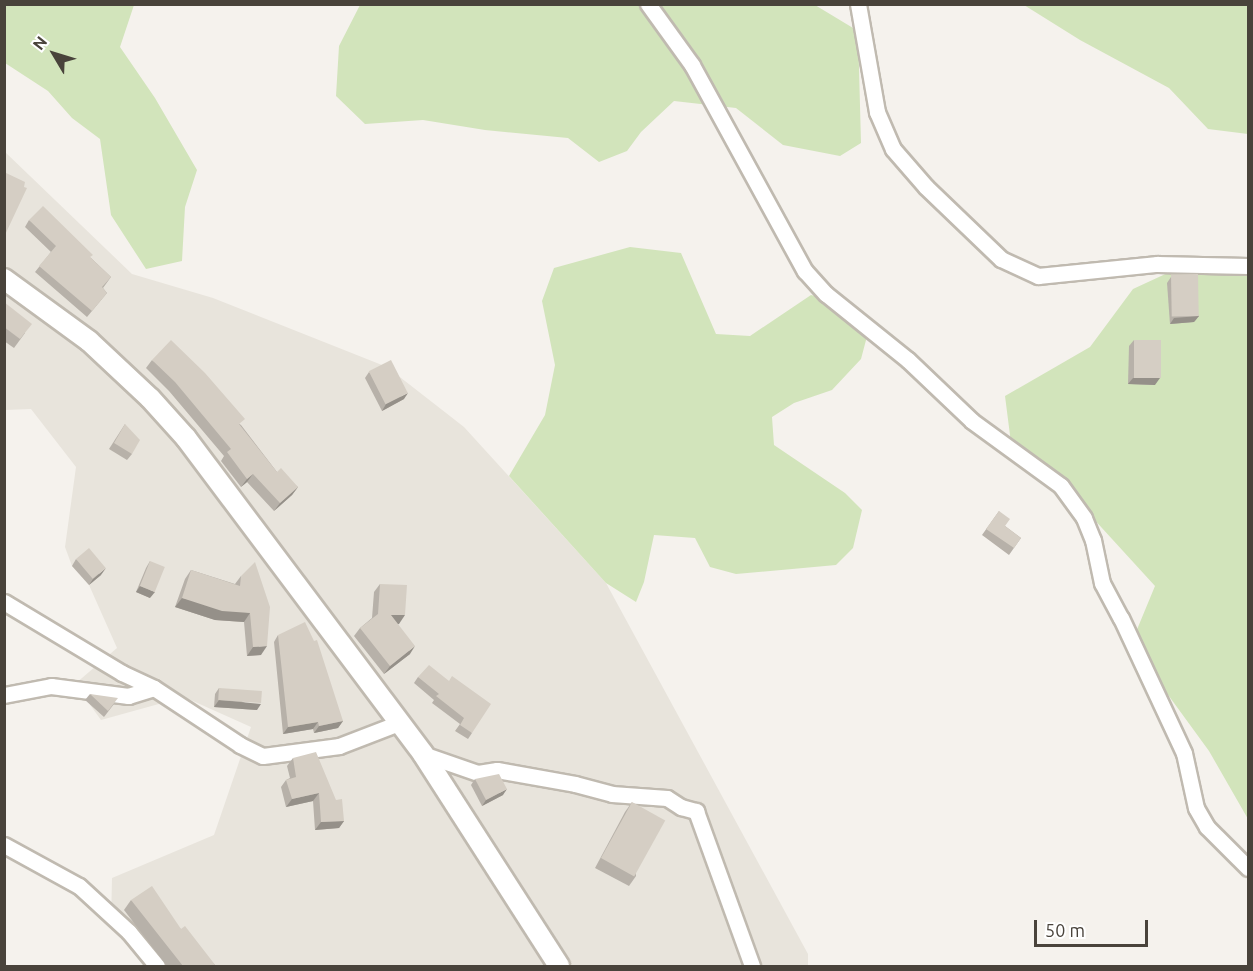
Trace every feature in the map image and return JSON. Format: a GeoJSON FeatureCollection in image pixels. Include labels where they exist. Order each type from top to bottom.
{"type":"FeatureCollection","features":[{"type":"Feature","properties":{"kind":"street"},"geometry":{"type":"LineString","coordinates":[[648,4],[692,65],[805,271],[826,294],[908,360],[972,421],[1061,486],[1084,518],[1093,540],[1102,583],[1121,618],[1184,753],[1196,808],[1207,827],[1248,868]]}},
{"type":"Feature","properties":{"kind":"street"},"geometry":{"type":"LineString","coordinates":[[858,4],[878,112],[893,149],[926,187],[1001,259],[1038,276],[1146,264],[1248,266]]}},
{"type":"Feature","properties":{"kind":"street"},"geometry":{"type":"LineString","coordinates":[[4,279],[89,341],[150,398],[186,438],[423,754],[559,966]]}},
{"type":"Feature","properties":{"kind":"street"},"geometry":{"type":"LineString","coordinates":[[4,602],[122,672],[154,688],[240,745],[263,756],[339,746],[399,723]]}},
{"type":"Feature","properties":{"kind":"street"},"geometry":{"type":"LineString","coordinates":[[4,695],[51,686],[128,696],[154,688]]}},
{"type":"Feature","properties":{"kind":"street"},"geometry":{"type":"LineString","coordinates":[[423,754],[478,773],[496,770],[575,784],[612,794],[667,798],[681,807],[696,811],[752,966]]}},
{"type":"Feature","properties":{"kind":"street"},"geometry":{"type":"LineString","coordinates":[[4,845],[79,886],[129,932],[157,966]]}},
{"type":"Feature","properties":{"kind":"shaded area"},"geometry":{"type":"Polygon","coordinates":[[[4,151],[132,274],[213,298],[387,367],[464,427],[606,583],[808,954],[808,966],[147,966],[111,924],[112,878],[214,835],[251,727],[184,697],[101,720],[75,684],[117,648],[89,585],[72,566],[65,547],[76,467],[31,409],[5,410],[4,151]]]}},
{"type":"Feature","properties":{"kind":"green space"},"geometry":{"type":"Polygon","coordinates":[[[5,4],[134,5],[120,47],[155,98],[197,170],[185,207],[182,261],[146,269],[111,215],[100,139],[72,118],[48,91],[5,63],[5,4]]]}},
{"type":"Feature","properties":{"kind":"green space"},"geometry":{"type":"Polygon","coordinates":[[[360,5],[815,5],[858,31],[861,143],[840,156],[783,145],[736,108],[674,101],[641,132],[627,151],[599,162],[568,138],[485,130],[423,120],[365,124],[336,96],[339,46],[360,5]]]}},
{"type":"Feature","properties":{"kind":"green space"},"geometry":{"type":"Polygon","coordinates":[[[1024,5],[1248,5],[1248,134],[1208,129],[1169,88],[1080,40],[1024,5]]]}},
{"type":"Feature","properties":{"kind":"green space"},"geometry":{"type":"Polygon","coordinates":[[[630,247],[681,253],[716,334],[750,336],[811,295],[854,307],[870,325],[861,359],[832,390],[794,403],[772,417],[774,445],[845,493],[862,510],[853,548],[836,565],[736,574],[710,567],[695,538],[654,535],[644,582],[636,602],[606,583],[509,476],[545,415],[555,365],[542,301],[554,268],[630,247]]]}},
{"type":"Feature","properties":{"kind":"green space"},"geometry":{"type":"Polygon","coordinates":[[[1200,258],[1248,272],[1248,819],[1209,751],[1131,644],[1155,586],[1059,481],[1011,443],[1005,396],[1090,347],[1133,289],[1200,258]]]}},
{"type":"Feature","properties":{"kind":"building"},"geometry":{"type":"Polygon","coordinates":[[[4,172],[25,182],[24,187],[27,188],[4,237],[4,172]]]}},
{"type":"Feature","properties":{"kind":"building"},"geometry":{"type":"Polygon","coordinates":[[[43,206],[93,255],[90,257],[111,277],[102,287],[107,293],[92,311],[39,266],[56,246],[29,220],[43,206]]]}},
{"type":"Feature","properties":{"kind":"building"},"geometry":{"type":"Polygon","coordinates":[[[1171,274],[1198,274],[1199,316],[1172,316],[1171,274]]]}},
{"type":"Feature","properties":{"kind":"building"},"geometry":{"type":"Polygon","coordinates":[[[4,302],[32,324],[20,339],[4,327],[4,302]]]}},
{"type":"Feature","properties":{"kind":"building"},"geometry":{"type":"Polygon","coordinates":[[[171,340],[205,373],[245,419],[239,424],[277,472],[281,468],[298,487],[280,503],[253,474],[247,479],[227,452],[231,449],[175,382],[152,360],[171,340]]]}},
{"type":"Feature","properties":{"kind":"building"},"geometry":{"type":"Polygon","coordinates":[[[1134,340],[1161,340],[1161,378],[1134,378],[1134,340]]]}},
{"type":"Feature","properties":{"kind":"building"},"geometry":{"type":"Polygon","coordinates":[[[391,360],[408,393],[386,404],[369,371],[391,360]]]}},
{"type":"Feature","properties":{"kind":"building"},"geometry":{"type":"Polygon","coordinates":[[[125,424],[140,440],[132,454],[114,443],[125,424]]]}},
{"type":"Feature","properties":{"kind":"building"},"geometry":{"type":"Polygon","coordinates":[[[999,511],[1010,519],[1005,526],[1021,538],[1014,548],[986,529],[999,511]]]}},
{"type":"Feature","properties":{"kind":"building"},"geometry":{"type":"Polygon","coordinates":[[[89,548],[106,568],[93,579],[76,559],[89,548]]]}},
{"type":"Feature","properties":{"kind":"building"},"geometry":{"type":"Polygon","coordinates":[[[150,561],[165,567],[155,592],[140,586],[150,561]]]}},
{"type":"Feature","properties":{"kind":"building"},"geometry":{"type":"Polygon","coordinates":[[[255,562],[270,607],[267,646],[253,647],[250,613],[222,611],[182,598],[191,570],[240,586],[241,576],[255,562]]]}},
{"type":"Feature","properties":{"kind":"building"},"geometry":{"type":"Polygon","coordinates":[[[380,584],[407,585],[405,615],[391,615],[415,646],[390,666],[360,628],[378,614],[380,584]]]}},
{"type":"Feature","properties":{"kind":"building"},"geometry":{"type":"Polygon","coordinates":[[[305,622],[314,641],[317,640],[343,721],[319,726],[318,722],[288,727],[278,635],[305,622]]]}},
{"type":"Feature","properties":{"kind":"building"},"geometry":{"type":"Polygon","coordinates":[[[429,665],[449,681],[452,676],[491,704],[472,733],[460,725],[464,718],[436,696],[439,694],[418,677],[429,665]]]}},
{"type":"Feature","properties":{"kind":"building"},"geometry":{"type":"Polygon","coordinates":[[[219,688],[262,691],[261,703],[218,700],[219,688]]]}},
{"type":"Feature","properties":{"kind":"building"},"geometry":{"type":"Polygon","coordinates":[[[90,694],[118,698],[108,711],[90,694]]]}},
{"type":"Feature","properties":{"kind":"building"},"geometry":{"type":"Polygon","coordinates":[[[316,752],[336,800],[342,799],[344,821],[321,822],[319,793],[292,799],[286,780],[296,777],[293,758],[316,752]]]}},
{"type":"Feature","properties":{"kind":"building"},"geometry":{"type":"Polygon","coordinates":[[[499,774],[507,789],[486,800],[475,779],[499,774]]]}},
{"type":"Feature","properties":{"kind":"building"},"geometry":{"type":"Polygon","coordinates":[[[632,802],[665,820],[634,876],[601,858],[632,802]]]}},
{"type":"Feature","properties":{"kind":"building"},"geometry":{"type":"Polygon","coordinates":[[[152,886],[181,929],[185,926],[216,966],[183,966],[131,900],[152,886]]]}}]}
